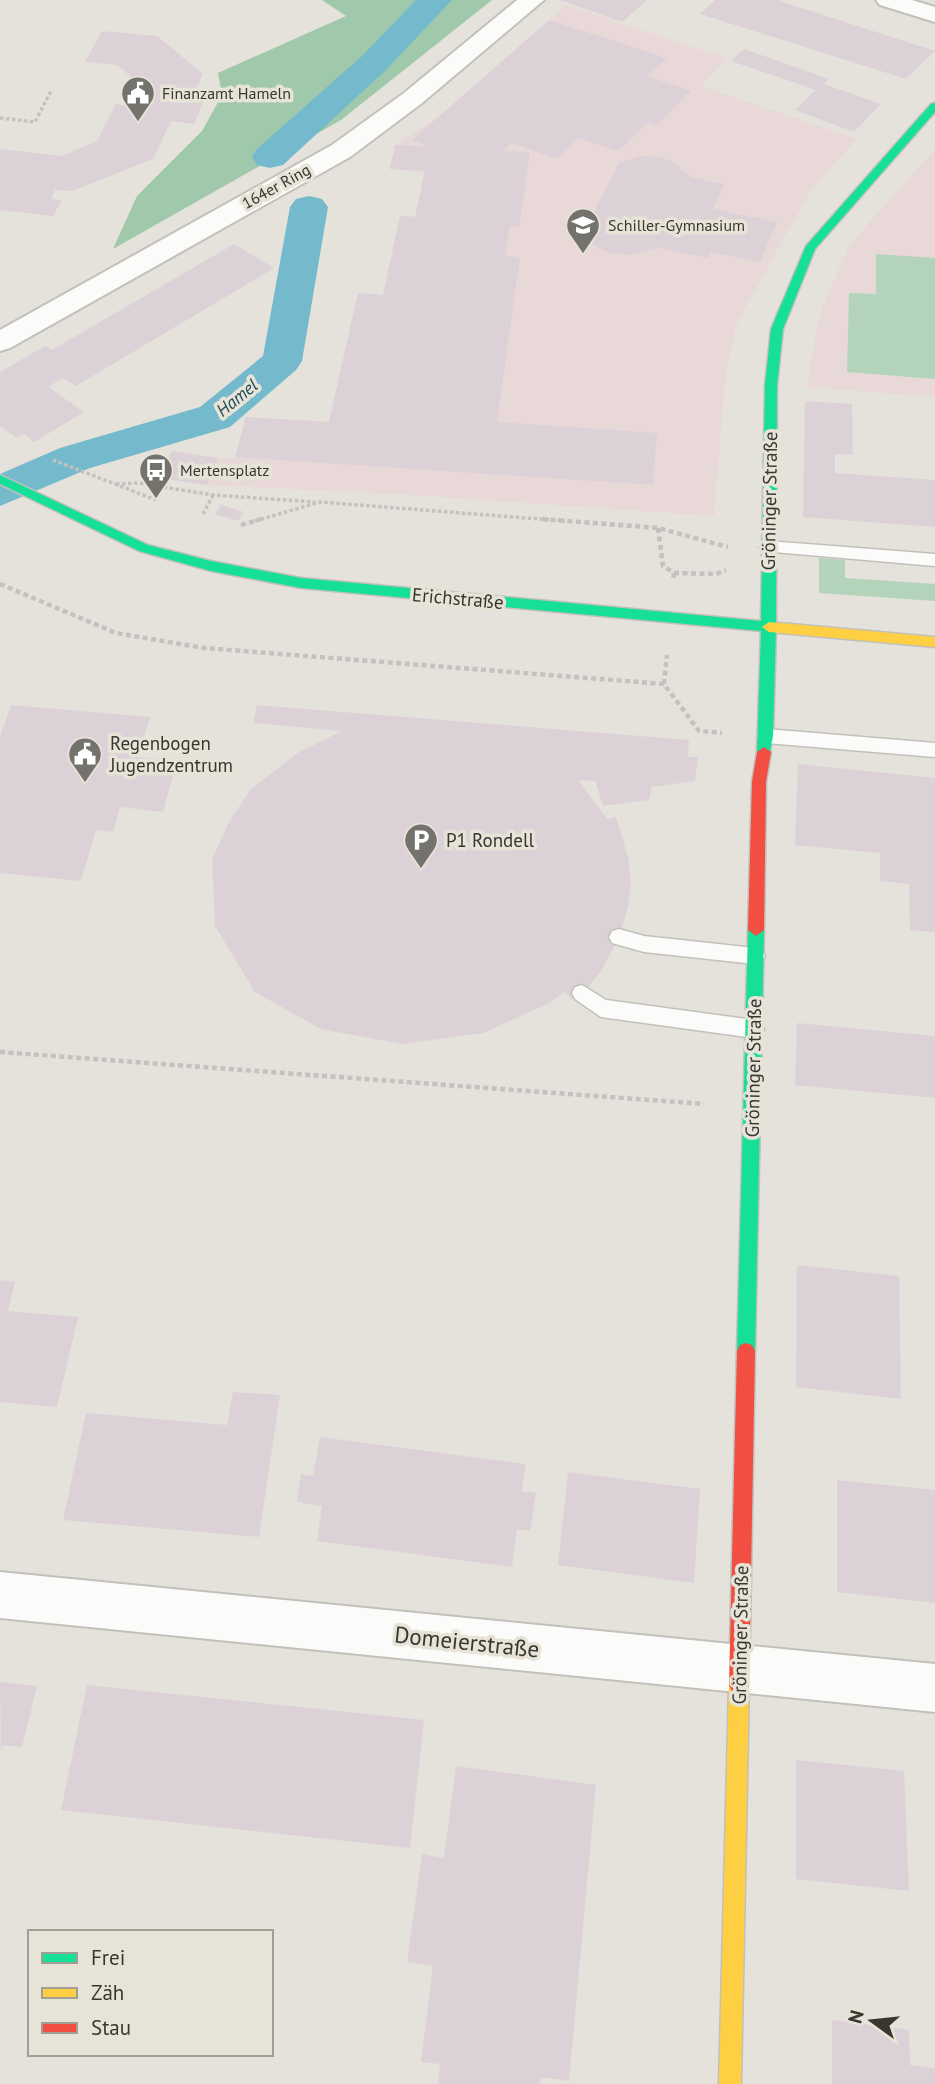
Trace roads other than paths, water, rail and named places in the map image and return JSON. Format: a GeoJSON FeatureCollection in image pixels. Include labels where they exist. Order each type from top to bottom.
{"type":"FeatureCollection","features":[{"type":"Feature","properties":{"kind":"street","name":"164er Ring"},"geometry":{"type":"LineString","coordinates":[[0,342],[341,150],[413,98],[532,0]]}},
{"type":"Feature","properties":{"kind":"street"},"geometry":{"type":"LineString","coordinates":[[888,0],[935,15]]}},
{"type":"Feature","properties":{"kind":"street","name":"Gröninger Straße"},"geometry":{"type":"LineString","coordinates":[[730,2084],[759,782],[766,736],[771,385],[777,329],[810,247],[935,106]]}},
{"type":"Feature","properties":{"kind":"street","name":"Erichstraße"},"geometry":{"type":"LineString","coordinates":[[0,479],[144,548],[211,566],[301,583],[935,642]]}},
{"type":"Feature","properties":{"kind":"street","name":"Domeierstraße"},"geometry":{"type":"LineString","coordinates":[[0,1595],[935,1688]]}},
{"type":"Feature","properties":{"kind":"lane"},"geometry":{"type":"LineString","coordinates":[[768,547],[935,560]]}},
{"type":"Feature","properties":{"kind":"lane"},"geometry":{"type":"LineString","coordinates":[[766,736],[935,750]]}},
{"type":"Feature","properties":{"kind":"lane"},"geometry":{"type":"LineString","coordinates":[[619,937],[644,944],[755,956]]}},
{"type":"Feature","properties":{"kind":"lane"},"geometry":{"type":"LineString","coordinates":[[582,993],[601,1008],[754,1029]]}},
{"type":"Feature","properties":{"kind":"waterway","name":"Hamel"},"geometry":{"type":"LineString","coordinates":[[270,157],[374,63],[435,0]]}},
{"type":"Feature","properties":{"kind":"waterway","name":"Hamel"},"geometry":{"type":"LineString","coordinates":[[0,491],[75,458],[215,417],[282,361],[309,207]]}},
{"type":"Feature","properties":{"kind":"place","name":"Finanzamt Hameln"},"geometry":{"type":"Point","coordinates":[138,123]}},
{"type":"Feature","properties":{"kind":"place","name":"Schiller-Gymnasium"},"geometry":{"type":"Point","coordinates":[583,255]}},
{"type":"Feature","properties":{"kind":"place","name":"Mertensplatz"},"geometry":{"type":"Point","coordinates":[156,500]}},
{"type":"Feature","properties":{"kind":"place","name":"Regenbogen Jugendzentrum"},"geometry":{"type":"Point","coordinates":[85,784]}},
{"type":"Feature","properties":{"kind":"place","name":"P1 Rondell"},"geometry":{"type":"Point","coordinates":[421,870]}}]}
